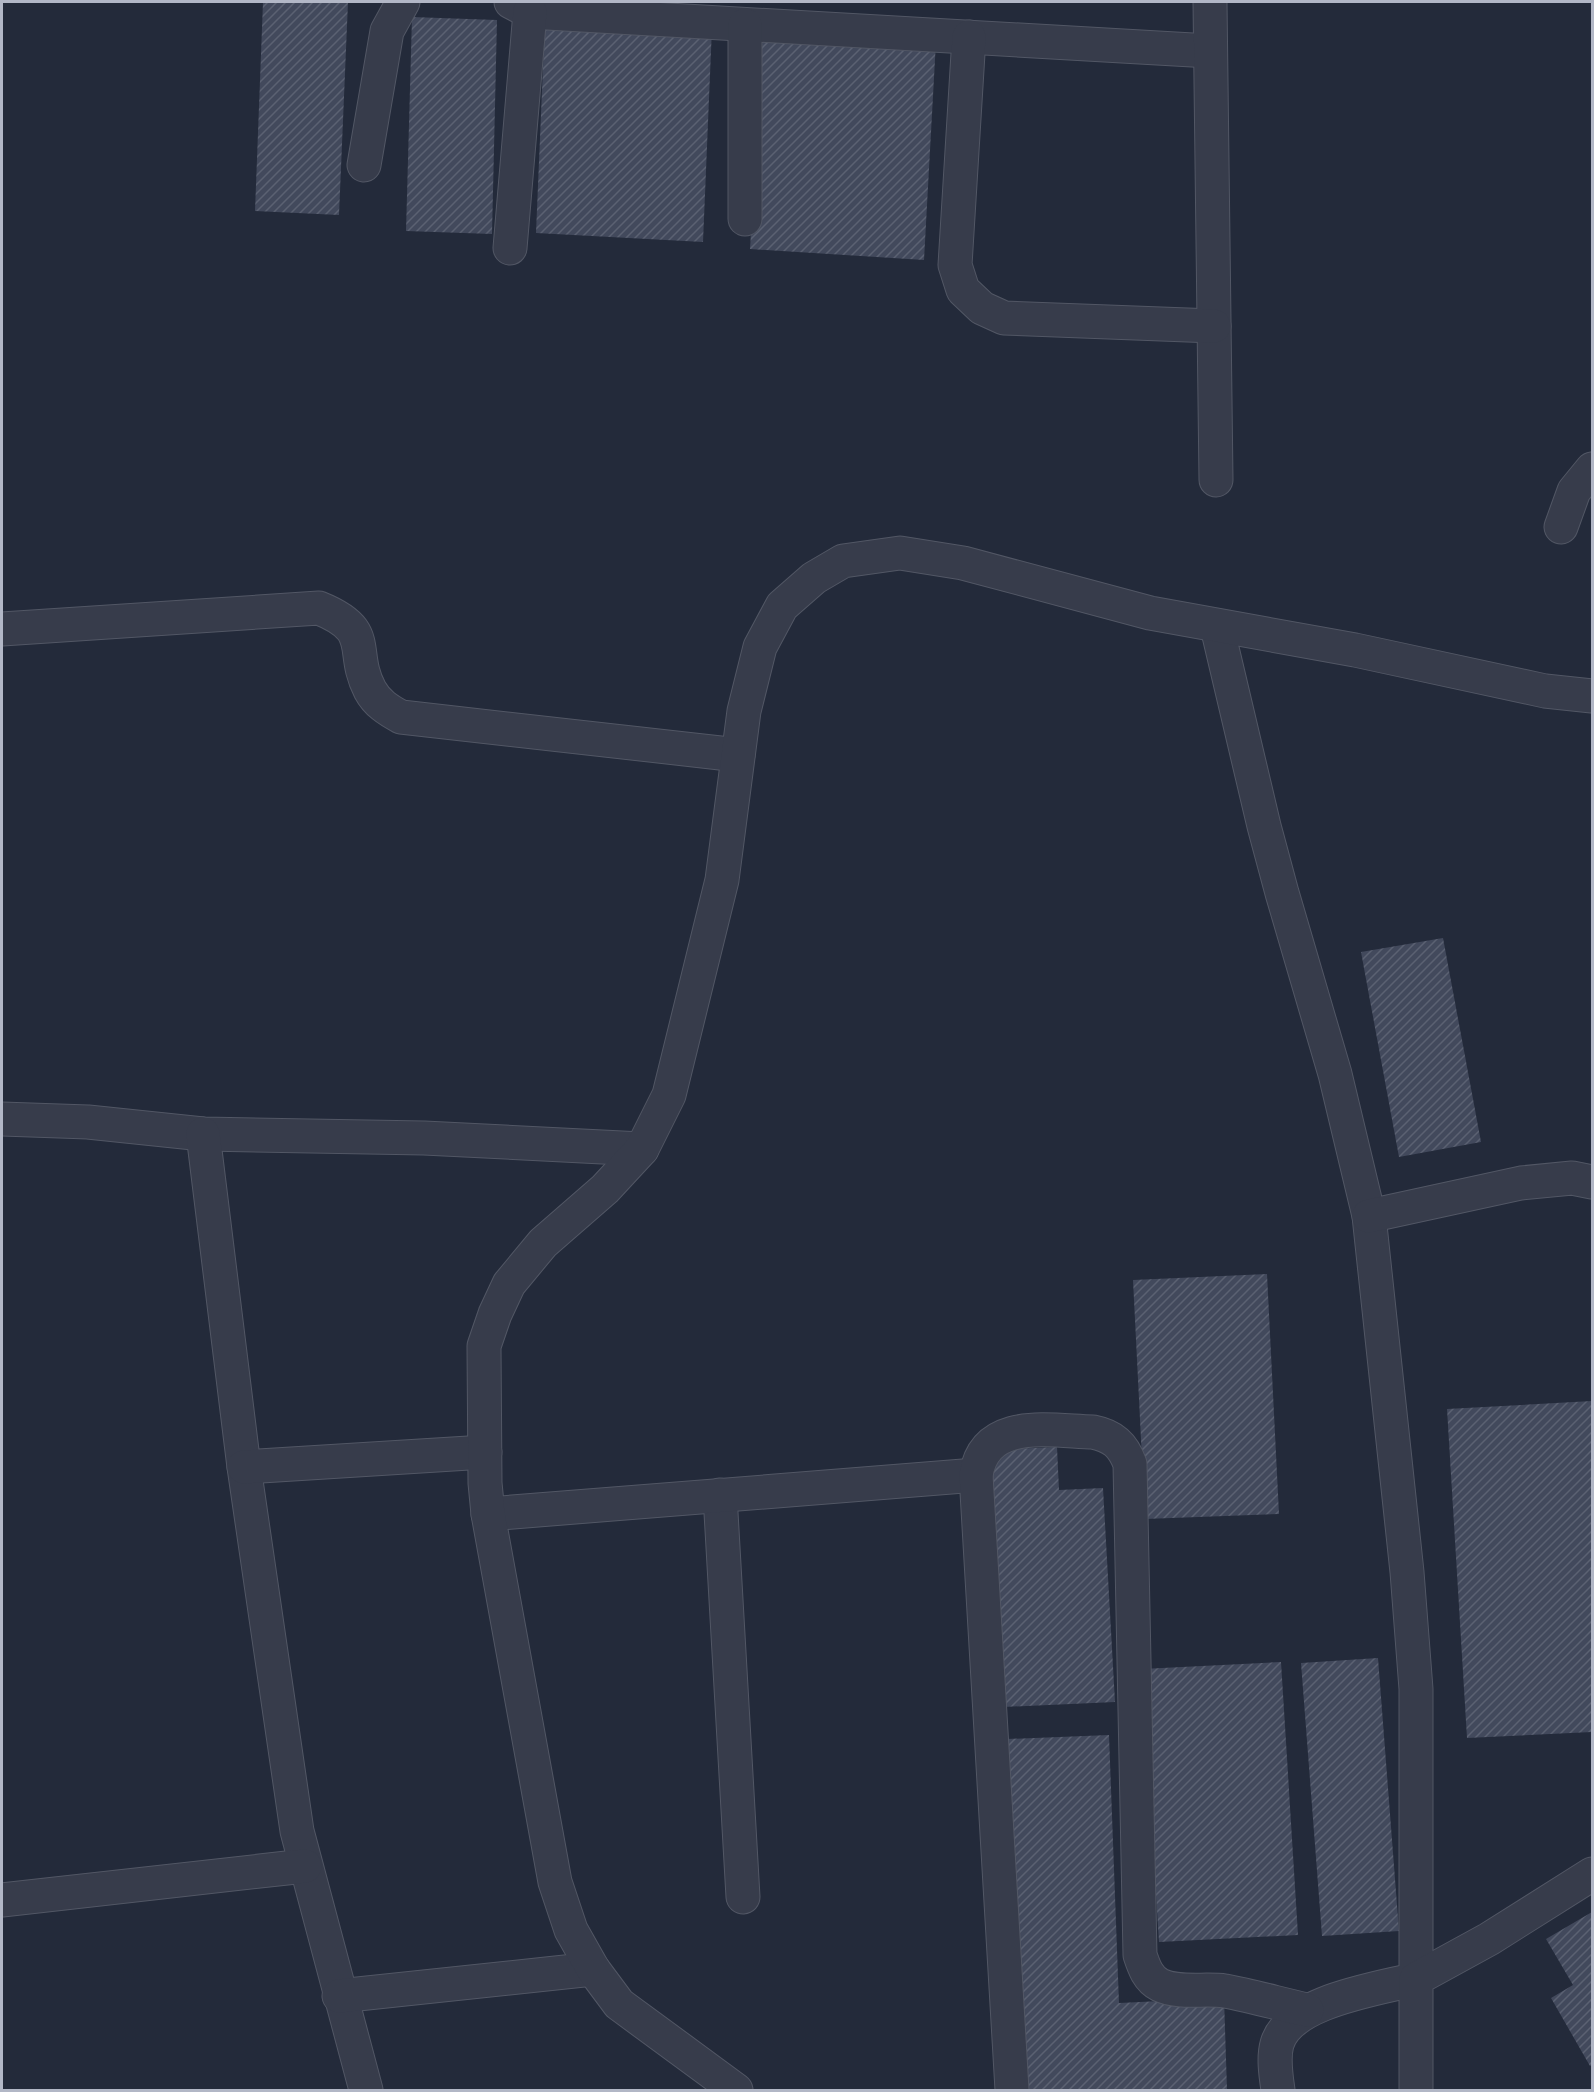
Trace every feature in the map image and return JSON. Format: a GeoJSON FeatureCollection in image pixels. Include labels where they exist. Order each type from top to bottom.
{"type":"FeatureCollection","features":[{"type":"Feature","properties":{"kind":"street"},"geometry":{"type":"LineString","coordinates":[[364,165],[387,31],[403,2]]}},
{"type":"Feature","properties":{"kind":"street"},"geometry":{"type":"LineString","coordinates":[[1210,2],[1216,480]]}},
{"type":"Feature","properties":{"kind":"street"},"geometry":{"type":"LineString","coordinates":[[510,248],[521,7],[745,25],[1210,51]]}},
{"type":"Feature","properties":{"kind":"street"},"geometry":{"type":"LineString","coordinates":[[745,25],[745,219]]}},
{"type":"Feature","properties":{"kind":"street"},"geometry":{"type":"LineString","coordinates":[[969,37],[955,265],[963,290],[982,308],[1004,318],[1214,326]]}},
{"type":"Feature","properties":{"kind":"street"},"geometry":{"type":"LineString","coordinates":[[1561,527],[1574,491],[1593,469]]}},
{"type":"Feature","properties":{"kind":"street"},"geometry":{"type":"LineString","coordinates":[[736,2091],[619,2004],[593,1969],[571,1930],[555,1882],[488,1514],[485,1484],[484,1346],[509,1284],[543,1243],[605,1189],[642,1149],[669,1095],[722,880],[744,711],[760,647],[782,606],[814,578],[843,561],[900,553],[963,563],[1150,614],[1355,650],[1545,691],[1593,696]]}},
{"type":"Feature","properties":{"kind":"street"},"geometry":{"type":"LineString","coordinates":[[2,629],[319,608],[336,615],[349,625],[359,642],[362,666],[369,689],[382,706],[401,717],[738,754]]}},
{"type":"Feature","properties":{"kind":"street"},"geometry":{"type":"LineString","coordinates":[[1217,627],[1267,837],[1335,1074],[1369,1216],[1407,1572],[1416,1689],[1416,2091]]}},
{"type":"Feature","properties":{"kind":"street"},"geometry":{"type":"LineString","coordinates":[[2,1119],[88,1122],[202,1134],[424,1138],[642,1149]]}},
{"type":"Feature","properties":{"kind":"street"},"geometry":{"type":"LineString","coordinates":[[202,1134],[244,1467],[297,1831],[366,2091]]}},
{"type":"Feature","properties":{"kind":"street"},"geometry":{"type":"LineString","coordinates":[[1369,1216],[1521,1183],[1572,1178],[1593,1182]]}},
{"type":"Feature","properties":{"kind":"street"},"geometry":{"type":"LineString","coordinates":[[1012,2091],[976,1475],[978,1459],[992,1443],[1012,1433],[1025,1430],[1104,1434],[1117,1441],[1130,1464],[1140,1955],[1145,1969],[1151,1979],[1161,1986],[1223,1991],[1307,2010]]}},
{"type":"Feature","properties":{"kind":"street"},"geometry":{"type":"LineString","coordinates":[[244,1467],[485,1452]]}},
{"type":"Feature","properties":{"kind":"street"},"geometry":{"type":"LineString","coordinates":[[488,1514],[976,1475]]}},
{"type":"Feature","properties":{"kind":"street"},"geometry":{"type":"LineString","coordinates":[[720,1494],[743,1897]]}},
{"type":"Feature","properties":{"kind":"street"},"geometry":{"type":"LineString","coordinates":[[2,1900],[305,1866]]}},
{"type":"Feature","properties":{"kind":"street"},"geometry":{"type":"LineString","coordinates":[[1278,2091],[1277,2044],[1292,2020],[1307,2010],[1334,2000],[1416,1979],[1489,1939],[1593,1874]]}},
{"type":"Feature","properties":{"kind":"street"},"geometry":{"type":"LineString","coordinates":[[339,1996],[593,1969]]}},
{"type":"Feature","properties":{"kind":"building"},"geometry":{"type":"Polygon","coordinates":[[[263,2],[348,2],[339,215],[255,211],[263,2]]]}},
{"type":"Feature","properties":{"kind":"building"},"geometry":{"type":"Polygon","coordinates":[[[412,17],[497,20],[492,234],[406,231],[412,17]]]}},
{"type":"Feature","properties":{"kind":"building"},"geometry":{"type":"Polygon","coordinates":[[[545,19],[712,27],[703,242],[536,233],[545,19]]]}},
{"type":"Feature","properties":{"kind":"building"},"geometry":{"type":"Polygon","coordinates":[[[763,30],[936,41],[924,260],[750,249],[763,30]]]}},
{"type":"Feature","properties":{"kind":"building"},"geometry":{"type":"Polygon","coordinates":[[[1443,938],[1481,1142],[1399,1157],[1361,952],[1443,938]]]}},
{"type":"Feature","properties":{"kind":"building"},"geometry":{"type":"Polygon","coordinates":[[[1267,1274],[1279,1514],[1145,1519],[1133,1280],[1267,1274]]]}},
{"type":"Feature","properties":{"kind":"building"},"geometry":{"type":"Polygon","coordinates":[[[1592,1401],[1592,1732],[1467,1738],[1447,1409],[1592,1401]]]}},
{"type":"Feature","properties":{"kind":"building"},"geometry":{"type":"Polygon","coordinates":[[[1057,1447],[1059,1490],[1103,1488],[1115,1702],[1003,1707],[989,1450],[1057,1447]]]}},
{"type":"Feature","properties":{"kind":"building"},"geometry":{"type":"Polygon","coordinates":[[[1378,1658],[1399,1931],[1322,1936],[1301,1663],[1378,1658]]]}},
{"type":"Feature","properties":{"kind":"building"},"geometry":{"type":"Polygon","coordinates":[[[1281,1662],[1298,1935],[1159,1942],[1142,1669],[1281,1662]]]}},
{"type":"Feature","properties":{"kind":"building"},"geometry":{"type":"Polygon","coordinates":[[[1109,1735],[1119,2003],[1224,1998],[1227,2089],[1021,2090],[1007,1739],[1109,1735]]]}},
{"type":"Feature","properties":{"kind":"building"},"geometry":{"type":"Polygon","coordinates":[[[1592,1912],[1592,2065],[1590,2066],[1551,1998],[1573,1985],[1546,1939],[1592,1912]]]}}]}
